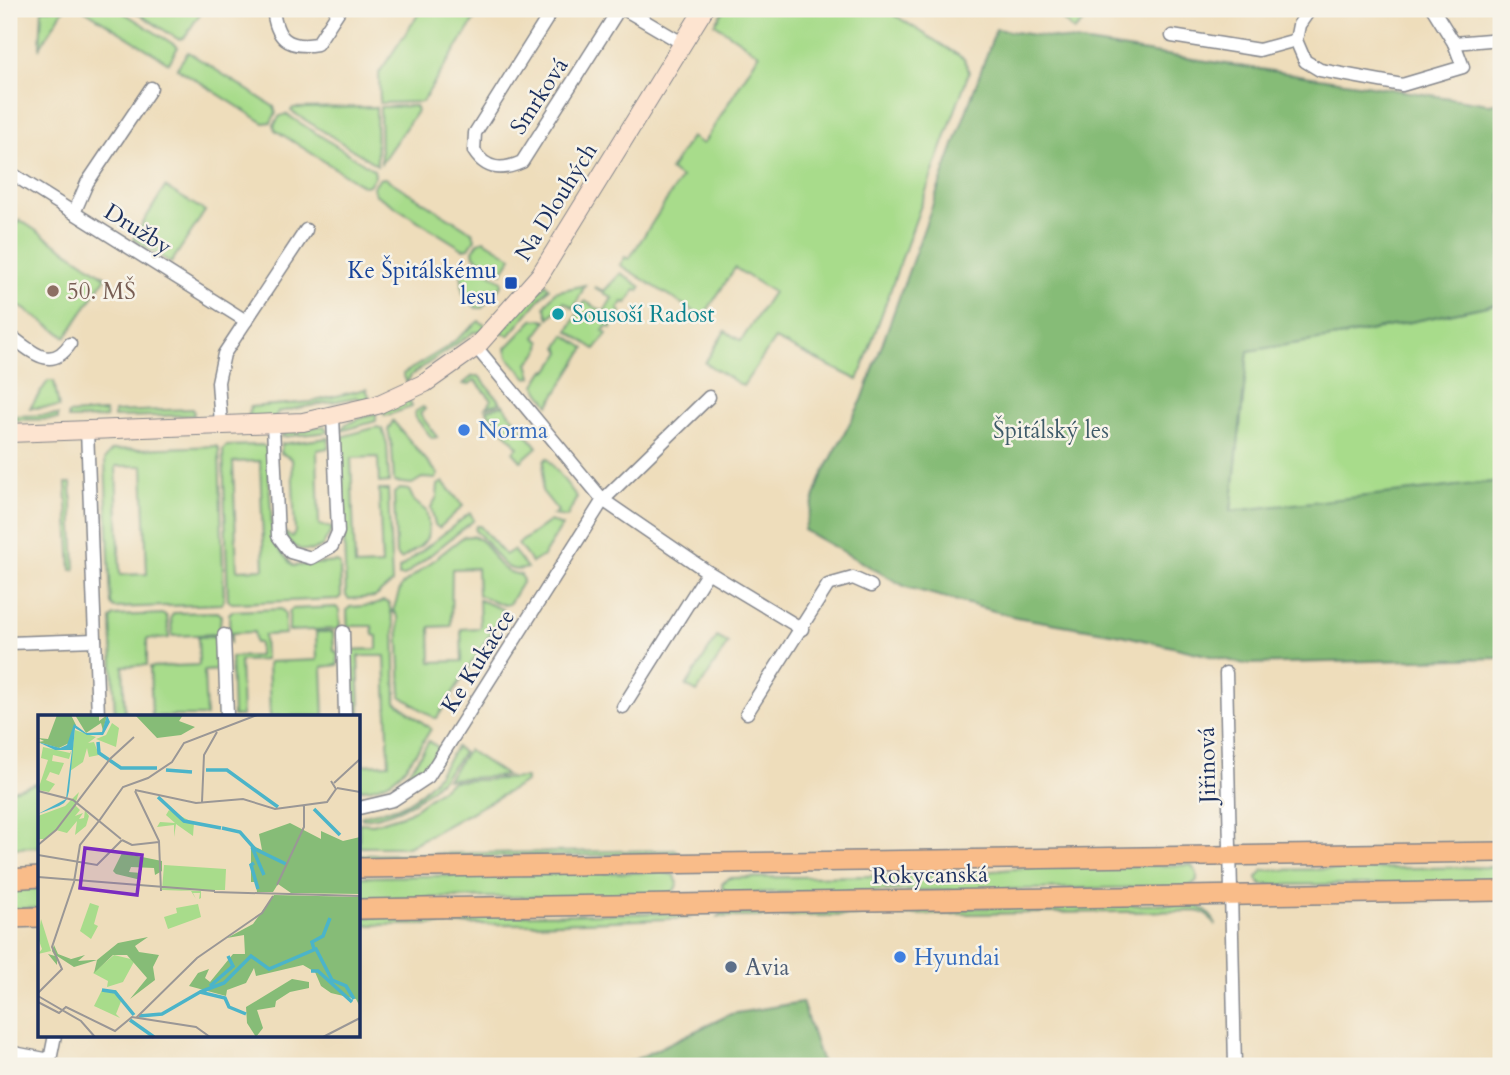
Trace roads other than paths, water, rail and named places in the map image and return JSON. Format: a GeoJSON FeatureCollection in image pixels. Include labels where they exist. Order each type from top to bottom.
{"type":"FeatureCollection","features":[{"type":"Feature","properties":{"kind":"main road","name":"Rokycanská"},"geometry":{"type":"LineString","coordinates":[[360,868],[1501,852]]}},
{"type":"Feature","properties":{"kind":"main road"},"geometry":{"type":"LineString","coordinates":[[9,878],[38,877]]}},
{"type":"Feature","properties":{"kind":"main road","name":"Rokycanská"},"geometry":{"type":"LineString","coordinates":[[360,909],[1501,891]]}},
{"type":"Feature","properties":{"kind":"main road"},"geometry":{"type":"LineString","coordinates":[[9,918],[38,917]]}},
{"type":"Feature","properties":{"kind":"street"},"geometry":{"type":"LineString","coordinates":[[273,9],[275,28],[285,39],[301,47],[317,44],[340,9]]}},
{"type":"Feature","properties":{"kind":"street","name":"Smrková"},"geometry":{"type":"LineString","coordinates":[[553,9],[475,133],[474,151],[488,165],[504,168],[522,162],[622,9],[682,43]]}},
{"type":"Feature","properties":{"kind":"street","name":"Na Dlouhých"},"geometry":{"type":"LineString","coordinates":[[9,433],[221,424],[273,425],[333,416],[398,397],[446,370],[476,347],[546,267],[704,9]]}},
{"type":"Feature","properties":{"kind":"street"},"geometry":{"type":"LineString","coordinates":[[1310,9],[1299,25],[1296,40],[1305,61],[1320,70],[1402,85],[1462,67],[1454,43],[1433,9]]}},
{"type":"Feature","properties":{"kind":"street"},"geometry":{"type":"LineString","coordinates":[[1171,36],[1259,50],[1296,40]]}},
{"type":"Feature","properties":{"kind":"street"},"geometry":{"type":"LineString","coordinates":[[1454,43],[1501,39]]}},
{"type":"Feature","properties":{"kind":"street"},"geometry":{"type":"LineString","coordinates":[[74,213],[87,183],[151,88]]}},
{"type":"Feature","properties":{"kind":"street","name":"Družby"},"geometry":{"type":"LineString","coordinates":[[9,172],[246,321]]}},
{"type":"Feature","properties":{"kind":"street"},"geometry":{"type":"LineString","coordinates":[[221,424],[220,369],[224,354],[306,230]]}},
{"type":"Feature","properties":{"kind":"street"},"geometry":{"type":"LineString","coordinates":[[9,335],[52,360],[63,355],[70,344]]}},
{"type":"Feature","properties":{"kind":"street"},"geometry":{"type":"LineString","coordinates":[[476,347],[603,500],[708,572],[802,629]]}},
{"type":"Feature","properties":{"kind":"street","name":"Ke Kukačce"},"geometry":{"type":"LineString","coordinates":[[360,807],[382,804],[405,794],[437,766],[603,500],[709,397]]}},
{"type":"Feature","properties":{"kind":"street"},"geometry":{"type":"LineString","coordinates":[[273,425],[278,536],[290,552],[311,558],[332,546],[338,532],[333,416]]}},
{"type":"Feature","properties":{"kind":"street"},"geometry":{"type":"LineString","coordinates":[[87,430],[98,715]]}},
{"type":"Feature","properties":{"kind":"street"},"geometry":{"type":"LineString","coordinates":[[623,707],[708,572]]}},
{"type":"Feature","properties":{"kind":"street"},"geometry":{"type":"LineString","coordinates":[[747,713],[828,585],[853,578],[871,586]]}},
{"type":"Feature","properties":{"kind":"street"},"geometry":{"type":"LineString","coordinates":[[343,632],[345,715]]}},
{"type":"Feature","properties":{"kind":"street"},"geometry":{"type":"LineString","coordinates":[[225,635],[227,715]]}},
{"type":"Feature","properties":{"kind":"street"},"geometry":{"type":"LineString","coordinates":[[9,643],[95,640]]}},
{"type":"Feature","properties":{"kind":"street","name":"Jiřinová"},"geometry":{"type":"LineString","coordinates":[[1226,673],[1235,1066]]}},
{"type":"Feature","properties":{"kind":"street"},"geometry":{"type":"LineString","coordinates":[[9,1052],[49,1063],[55,1036]]}},
{"type":"Feature","properties":{"kind":"place","name":"Ke Špitálskému lesu"},"geometry":{"type":"Point","coordinates":[511,283]}},
{"type":"Feature","properties":{"kind":"place","name":"50. MŠ"},"geometry":{"type":"Point","coordinates":[53,291]}},
{"type":"Feature","properties":{"kind":"place","name":"Sousoší Radost"},"geometry":{"type":"Point","coordinates":[558,314]}},
{"type":"Feature","properties":{"kind":"place","name":"Norma"},"geometry":{"type":"Point","coordinates":[464,430]}},
{"type":"Feature","properties":{"kind":"place","name":"Hyundai"},"geometry":{"type":"Point","coordinates":[900,957]}},
{"type":"Feature","properties":{"kind":"place","name":"Avia"},"geometry":{"type":"Point","coordinates":[731,967]}},
{"type":"Feature","properties":{"kind":"park label","name":"Špitálský les"},"geometry":{"type":"Point","coordinates":[1051,430]}}]}
